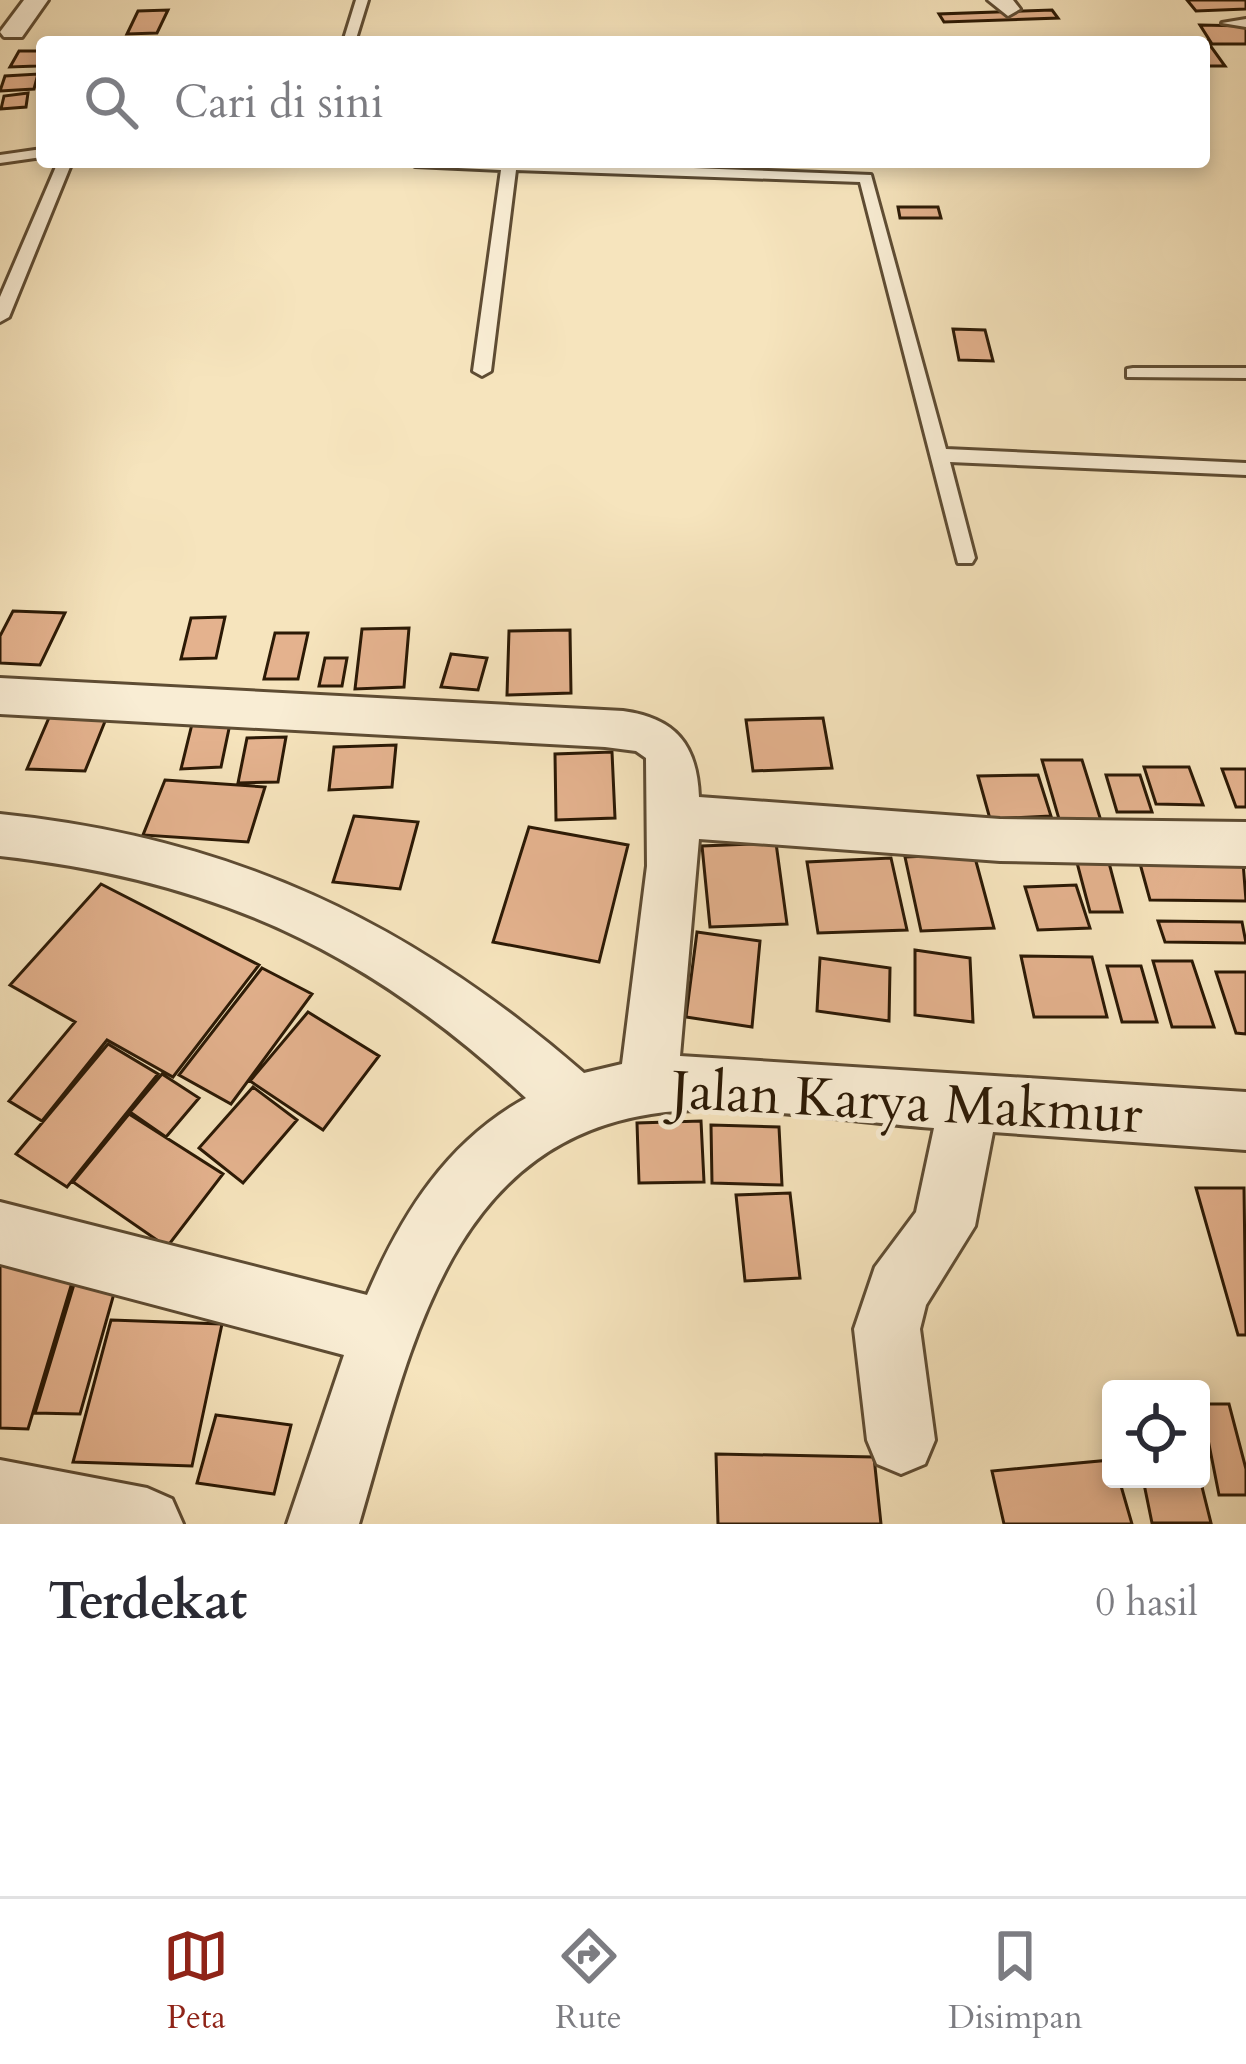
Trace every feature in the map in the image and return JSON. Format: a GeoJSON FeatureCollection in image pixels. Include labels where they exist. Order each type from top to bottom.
{"type":"FeatureCollection","features":[{"type":"Feature","properties":{"kind":"street"},"geometry":{"type":"LineString","coordinates":[[13,32],[37,0]]}},
{"type":"Feature","properties":{"kind":"street"},"geometry":{"type":"LineString","coordinates":[[0,695],[640,733],[657,739],[669,753],[674,816],[648,1086]]}},
{"type":"Feature","properties":{"kind":"street"},"geometry":{"type":"LineString","coordinates":[[674,816],[955,838],[1246,844]]}},
{"type":"Feature","properties":{"kind":"street"},"geometry":{"type":"LineString","coordinates":[[0,835],[82,840],[176,860],[338,927],[458,1000],[576,1104]]}},
{"type":"Feature","properties":{"kind":"street","name":"Jalan Karya Makmur"},"geometry":{"type":"LineString","coordinates":[[323,1524],[420,1243],[453,1191],[501,1145],[576,1104],[648,1086],[732,1085],[1246,1121]]}},
{"type":"Feature","properties":{"kind":"street"},"geometry":{"type":"LineString","coordinates":[[901,1440],[887,1329],[898,1290],[944,1226],[968,1102]]}},
{"type":"Feature","properties":{"kind":"street"},"geometry":{"type":"LineString","coordinates":[[0,1233],[386,1333]]}},
{"type":"Feature","properties":{"kind":"street"},"geometry":{"type":"LineString","coordinates":[[0,1495],[147,1524]]}},
{"type":"Feature","properties":{"kind":"lane"},"geometry":{"type":"LineString","coordinates":[[352,36],[362,0]]}},
{"type":"Feature","properties":{"kind":"lane"},"geometry":{"type":"LineString","coordinates":[[1228,22],[1246,23]]}},
{"type":"Feature","properties":{"kind":"lane"},"geometry":{"type":"LineString","coordinates":[[0,159],[36,154]]}},
{"type":"Feature","properties":{"kind":"lane"},"geometry":{"type":"LineString","coordinates":[[0,316],[62,168]]}},
{"type":"Feature","properties":{"kind":"lane"},"geometry":{"type":"LineString","coordinates":[[496,168],[864,170],[965,558]]}},
{"type":"Feature","properties":{"kind":"lane"},"geometry":{"type":"LineString","coordinates":[[482,371],[509,169]]}},
{"type":"Feature","properties":{"kind":"lane"},"geometry":{"type":"LineString","coordinates":[[1132,374],[1246,373]]}},
{"type":"Feature","properties":{"kind":"lane"},"geometry":{"type":"LineString","coordinates":[[938,455],[1246,469]]}},
{"type":"Feature","properties":{"kind":"building"},"geometry":{"type":"Polygon","coordinates":[[[1187,0],[1246,0],[1246,9],[1196,11],[1187,0]]]}},
{"type":"Feature","properties":{"kind":"building"},"geometry":{"type":"Polygon","coordinates":[[[168,10],[157,33],[127,34],[138,11],[168,10]]]}},
{"type":"Feature","properties":{"kind":"building"},"geometry":{"type":"Polygon","coordinates":[[[1052,10],[1058,18],[944,22],[939,14],[1052,10]]]}},
{"type":"Feature","properties":{"kind":"building"},"geometry":{"type":"Polygon","coordinates":[[[1200,25],[1246,26],[1246,44],[1212,44],[1200,25]]]}},
{"type":"Feature","properties":{"kind":"building"},"geometry":{"type":"Polygon","coordinates":[[[1210,45],[1225,66],[1210,66],[1210,45]]]}},
{"type":"Feature","properties":{"kind":"building"},"geometry":{"type":"Polygon","coordinates":[[[19,51],[36,51],[36,66],[10,67],[19,51]]]}},
{"type":"Feature","properties":{"kind":"building"},"geometry":{"type":"Polygon","coordinates":[[[36,74],[34,89],[0,91],[5,76],[36,74]]]}},
{"type":"Feature","properties":{"kind":"building"},"geometry":{"type":"Polygon","coordinates":[[[28,93],[26,107],[1,109],[4,96],[28,93]]]}},
{"type":"Feature","properties":{"kind":"building"},"geometry":{"type":"Polygon","coordinates":[[[898,207],[938,207],[941,218],[900,218],[898,207]]]}},
{"type":"Feature","properties":{"kind":"building"},"geometry":{"type":"Polygon","coordinates":[[[953,329],[985,330],[993,361],[959,360],[953,329]]]}},
{"type":"Feature","properties":{"kind":"building"},"geometry":{"type":"Polygon","coordinates":[[[13,611],[65,613],[40,665],[0,663],[0,636],[13,611]]]}},
{"type":"Feature","properties":{"kind":"building"},"geometry":{"type":"Polygon","coordinates":[[[225,617],[216,658],[181,659],[191,618],[225,617]]]}},
{"type":"Feature","properties":{"kind":"building"},"geometry":{"type":"Polygon","coordinates":[[[409,628],[404,687],[355,689],[362,629],[409,628]]]}},
{"type":"Feature","properties":{"kind":"building"},"geometry":{"type":"Polygon","coordinates":[[[570,630],[571,693],[507,695],[509,631],[570,630]]]}},
{"type":"Feature","properties":{"kind":"building"},"geometry":{"type":"Polygon","coordinates":[[[275,633],[308,633],[298,679],[264,679],[275,633]]]}},
{"type":"Feature","properties":{"kind":"building"},"geometry":{"type":"Polygon","coordinates":[[[451,654],[487,658],[478,690],[441,687],[451,654]]]}},
{"type":"Feature","properties":{"kind":"building"},"geometry":{"type":"Polygon","coordinates":[[[325,658],[347,658],[342,686],[319,686],[325,658]]]}},
{"type":"Feature","properties":{"kind":"building"},"geometry":{"type":"Polygon","coordinates":[[[54,706],[110,709],[85,771],[27,769],[54,706]]]}},
{"type":"Feature","properties":{"kind":"building"},"geometry":{"type":"Polygon","coordinates":[[[823,718],[832,768],[753,771],[746,720],[823,718]]]}},
{"type":"Feature","properties":{"kind":"building"},"geometry":{"type":"Polygon","coordinates":[[[231,719],[221,767],[181,769],[193,720],[231,719]]]}},
{"type":"Feature","properties":{"kind":"building"},"geometry":{"type":"Polygon","coordinates":[[[286,737],[278,782],[238,783],[247,738],[286,737]]]}},
{"type":"Feature","properties":{"kind":"building"},"geometry":{"type":"Polygon","coordinates":[[[396,745],[392,787],[329,790],[334,747],[396,745]]]}},
{"type":"Feature","properties":{"kind":"building"},"geometry":{"type":"Polygon","coordinates":[[[612,752],[615,818],[556,820],[555,754],[612,752]]]}},
{"type":"Feature","properties":{"kind":"building"},"geometry":{"type":"Polygon","coordinates":[[[1042,760],[1082,760],[1102,824],[1061,826],[1042,760]]]}},
{"type":"Feature","properties":{"kind":"building"},"geometry":{"type":"Polygon","coordinates":[[[1144,767],[1189,767],[1203,805],[1156,804],[1144,767]]]}},
{"type":"Feature","properties":{"kind":"building"},"geometry":{"type":"Polygon","coordinates":[[[1222,769],[1246,769],[1246,807],[1236,807],[1222,769]]]}},
{"type":"Feature","properties":{"kind":"building"},"geometry":{"type":"Polygon","coordinates":[[[1038,775],[1051,816],[990,819],[978,776],[1038,775]]]}},
{"type":"Feature","properties":{"kind":"building"},"geometry":{"type":"Polygon","coordinates":[[[1106,775],[1140,775],[1152,812],[1117,812],[1106,775]]]}},
{"type":"Feature","properties":{"kind":"building"},"geometry":{"type":"Polygon","coordinates":[[[165,780],[265,787],[248,842],[143,835],[165,780]]]}},
{"type":"Feature","properties":{"kind":"building"},"geometry":{"type":"Polygon","coordinates":[[[354,816],[418,822],[400,889],[333,882],[354,816]]]}},
{"type":"Feature","properties":{"kind":"building"},"geometry":{"type":"Polygon","coordinates":[[[529,827],[628,845],[599,962],[493,942],[529,827]]]}},
{"type":"Feature","properties":{"kind":"building"},"geometry":{"type":"Polygon","coordinates":[[[776,843],[787,924],[710,927],[702,846],[776,843]]]}},
{"type":"Feature","properties":{"kind":"building"},"geometry":{"type":"Polygon","coordinates":[[[974,854],[994,928],[921,931],[905,857],[974,854]]]}},
{"type":"Feature","properties":{"kind":"building"},"geometry":{"type":"Polygon","coordinates":[[[891,858],[907,930],[818,933],[807,862],[891,858]]]}},
{"type":"Feature","properties":{"kind":"building"},"geometry":{"type":"Polygon","coordinates":[[[1076,859],[1108,859],[1122,912],[1090,912],[1076,859]]]}},
{"type":"Feature","properties":{"kind":"building"},"geometry":{"type":"Polygon","coordinates":[[[1139,860],[1243,862],[1246,901],[1150,900],[1139,860]]]}},
{"type":"Feature","properties":{"kind":"building"},"geometry":{"type":"Polygon","coordinates":[[[101,884],[259,965],[173,1077],[107,1040],[42,1121],[9,1101],[75,1022],[10,985],[101,884]]]}},
{"type":"Feature","properties":{"kind":"building"},"geometry":{"type":"Polygon","coordinates":[[[1076,885],[1090,928],[1038,930],[1025,887],[1076,885]]]}},
{"type":"Feature","properties":{"kind":"building"},"geometry":{"type":"Polygon","coordinates":[[[1158,921],[1242,922],[1246,943],[1165,942],[1158,921]]]}},
{"type":"Feature","properties":{"kind":"building"},"geometry":{"type":"Polygon","coordinates":[[[697,932],[760,941],[752,1027],[686,1017],[697,932]]]}},
{"type":"Feature","properties":{"kind":"building"},"geometry":{"type":"Polygon","coordinates":[[[915,950],[970,958],[973,1022],[915,1015],[915,950]]]}},
{"type":"Feature","properties":{"kind":"building"},"geometry":{"type":"Polygon","coordinates":[[[1021,956],[1092,957],[1107,1017],[1034,1017],[1021,956]]]}},
{"type":"Feature","properties":{"kind":"building"},"geometry":{"type":"Polygon","coordinates":[[[820,958],[890,968],[889,1021],[817,1011],[820,958]]]}},
{"type":"Feature","properties":{"kind":"building"},"geometry":{"type":"Polygon","coordinates":[[[1153,961],[1192,961],[1214,1027],[1172,1027],[1153,961]]]}},
{"type":"Feature","properties":{"kind":"building"},"geometry":{"type":"Polygon","coordinates":[[[1107,966],[1141,966],[1157,1022],[1122,1022],[1107,966]]]}},
{"type":"Feature","properties":{"kind":"building"},"geometry":{"type":"Polygon","coordinates":[[[262,968],[312,994],[231,1104],[179,1075],[262,968]]]}},
{"type":"Feature","properties":{"kind":"building"},"geometry":{"type":"Polygon","coordinates":[[[1216,972],[1246,972],[1246,1034],[1236,1033],[1216,972]]]}},
{"type":"Feature","properties":{"kind":"building"},"geometry":{"type":"Polygon","coordinates":[[[308,1012],[379,1056],[323,1130],[250,1081],[308,1012]]]}},
{"type":"Feature","properties":{"kind":"building"},"geometry":{"type":"Polygon","coordinates":[[[108,1044],[158,1074],[67,1187],[16,1154],[108,1044]]]}},
{"type":"Feature","properties":{"kind":"building"},"geometry":{"type":"Polygon","coordinates":[[[162,1074],[199,1098],[166,1137],[130,1112],[162,1074]]]}},
{"type":"Feature","properties":{"kind":"building"},"geometry":{"type":"Polygon","coordinates":[[[253,1087],[297,1120],[243,1183],[199,1148],[253,1087]]]}},
{"type":"Feature","properties":{"kind":"building"},"geometry":{"type":"Polygon","coordinates":[[[129,1114],[223,1174],[167,1247],[73,1182],[129,1114]]]}},
{"type":"Feature","properties":{"kind":"building"},"geometry":{"type":"Polygon","coordinates":[[[701,1121],[704,1182],[639,1183],[637,1123],[701,1121]]]}},
{"type":"Feature","properties":{"kind":"building"},"geometry":{"type":"Polygon","coordinates":[[[711,1125],[779,1127],[782,1185],[712,1183],[711,1125]]]}},
{"type":"Feature","properties":{"kind":"building"},"geometry":{"type":"Polygon","coordinates":[[[1196,1188],[1244,1188],[1246,1335],[1238,1335],[1196,1188]]]}},
{"type":"Feature","properties":{"kind":"building"},"geometry":{"type":"Polygon","coordinates":[[[790,1193],[800,1278],[745,1281],[736,1195],[790,1193]]]}},
{"type":"Feature","properties":{"kind":"building"},"geometry":{"type":"Polygon","coordinates":[[[0,1262],[77,1266],[28,1429],[0,1428],[0,1262]]]}},
{"type":"Feature","properties":{"kind":"building"},"geometry":{"type":"Polygon","coordinates":[[[75,1281],[117,1283],[80,1414],[35,1413],[75,1281]]]}},
{"type":"Feature","properties":{"kind":"building"},"geometry":{"type":"Polygon","coordinates":[[[111,1320],[222,1324],[192,1466],[73,1462],[111,1320]]]}},
{"type":"Feature","properties":{"kind":"building"},"geometry":{"type":"Polygon","coordinates":[[[1210,1404],[1229,1404],[1246,1469],[1246,1495],[1219,1495],[1210,1450],[1210,1404]]]}},
{"type":"Feature","properties":{"kind":"building"},"geometry":{"type":"Polygon","coordinates":[[[216,1415],[291,1425],[274,1494],[197,1483],[216,1415]]]}},
{"type":"Feature","properties":{"kind":"building"},"geometry":{"type":"Polygon","coordinates":[[[716,1454],[874,1457],[881,1524],[718,1524],[716,1454]]]}},
{"type":"Feature","properties":{"kind":"building"},"geometry":{"type":"Polygon","coordinates":[[[1102,1461],[1102,1488],[1122,1488],[1132,1524],[1004,1524],[992,1471],[1102,1461]]]}},
{"type":"Feature","properties":{"kind":"building"},"geometry":{"type":"Polygon","coordinates":[[[1145,1488],[1202,1488],[1211,1523],[1152,1523],[1145,1488]]]}}]}
